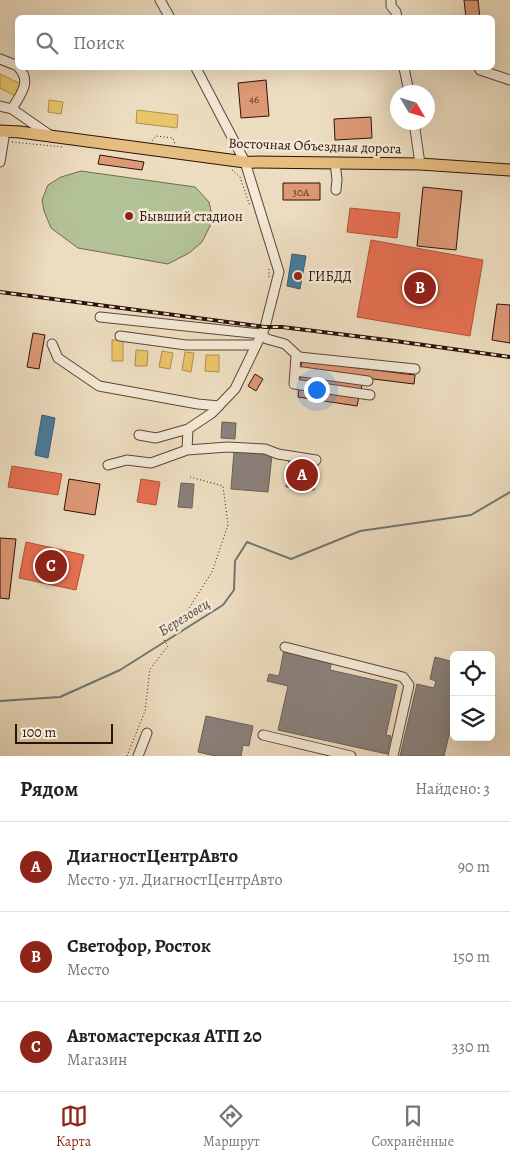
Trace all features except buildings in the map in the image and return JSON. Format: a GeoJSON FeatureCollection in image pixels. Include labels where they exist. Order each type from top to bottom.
{"type":"FeatureCollection","features":[{"type":"Feature","properties":{"kind":"main road","name":"Восточная Объездная дорога"},"geometry":{"type":"LineString","coordinates":[[3,134],[53,136],[246,162],[420,164],[510,170]]}},
{"type":"Feature","properties":{"kind":"street"},"geometry":{"type":"LineString","coordinates":[[160,0],[168,15]]}},
{"type":"Feature","properties":{"kind":"street"},"geometry":{"type":"LineString","coordinates":[[391,0],[391,6],[396,15]]}},
{"type":"Feature","properties":{"kind":"street"},"geometry":{"type":"LineString","coordinates":[[0,59],[15,66]]}},
{"type":"Feature","properties":{"kind":"street"},"geometry":{"type":"LineString","coordinates":[[12,109],[26,84],[24,73],[21,70]]}},
{"type":"Feature","properties":{"kind":"street"},"geometry":{"type":"LineString","coordinates":[[139,435],[156,438],[188,429],[212,413],[235,389],[264,327],[279,272],[246,162],[197,70]]}},
{"type":"Feature","properties":{"kind":"street"},"geometry":{"type":"LineString","coordinates":[[404,70],[408,85]]}},
{"type":"Feature","properties":{"kind":"street"},"geometry":{"type":"LineString","coordinates":[[480,70],[510,80]]}},
{"type":"Feature","properties":{"kind":"street"},"geometry":{"type":"LineString","coordinates":[[0,106],[12,109],[53,136]]}},
{"type":"Feature","properties":{"kind":"street"},"geometry":{"type":"LineString","coordinates":[[415,130],[420,164]]}},
{"type":"Feature","properties":{"kind":"street"},"geometry":{"type":"LineString","coordinates":[[0,162],[3,134]]}},
{"type":"Feature","properties":{"kind":"street"},"geometry":{"type":"LineString","coordinates":[[335,163],[336,190]]}},
{"type":"Feature","properties":{"kind":"street"},"geometry":{"type":"LineString","coordinates":[[100,317],[261,334],[267,339],[285,344],[299,357],[415,369]]}},
{"type":"Feature","properties":{"kind":"street"},"geometry":{"type":"LineString","coordinates":[[120,336],[186,345],[256,345]]}},
{"type":"Feature","properties":{"kind":"street"},"geometry":{"type":"LineString","coordinates":[[52,344],[58,358],[100,386],[198,404],[219,406]]}},
{"type":"Feature","properties":{"kind":"street"},"geometry":{"type":"LineString","coordinates":[[296,355],[294,384],[370,395]]}},
{"type":"Feature","properties":{"kind":"street"},"geometry":{"type":"LineString","coordinates":[[294,371],[368,381]]}},
{"type":"Feature","properties":{"kind":"street"},"geometry":{"type":"LineString","coordinates":[[187,450],[188,429]]}},
{"type":"Feature","properties":{"kind":"street"},"geometry":{"type":"LineString","coordinates":[[108,465],[127,460],[151,463],[187,450],[228,447],[265,449],[278,454],[316,460]]}},
{"type":"Feature","properties":{"kind":"street"},"geometry":{"type":"LineString","coordinates":[[285,646],[403,677],[409,685],[393,756]]}},
{"type":"Feature","properties":{"kind":"street"},"geometry":{"type":"LineString","coordinates":[[138,756],[147,733]]}},
{"type":"Feature","properties":{"kind":"street"},"geometry":{"type":"LineString","coordinates":[[263,735],[351,756]]}},
{"type":"Feature","properties":{"kind":"path"},"geometry":{"type":"LineString","coordinates":[[3,134],[68,148]]}},
{"type":"Feature","properties":{"kind":"path"},"geometry":{"type":"LineString","coordinates":[[151,149],[152,140],[156,136],[170,137],[175,141],[175,153]]}},
{"type":"Feature","properties":{"kind":"path"},"geometry":{"type":"LineString","coordinates":[[230,168],[240,177],[250,207]]}},
{"type":"Feature","properties":{"kind":"path"},"geometry":{"type":"LineString","coordinates":[[269,282],[270,264]]}},
{"type":"Feature","properties":{"kind":"path"},"geometry":{"type":"LineString","coordinates":[[127,756],[145,710],[150,670],[168,646],[162,636],[180,622],[212,572],[228,525],[223,486],[190,477]]}},
{"type":"Feature","properties":{"kind":"green space","name":"Бывший стадион"},"geometry":{"type":"Polygon","coordinates":[[[81,171],[195,187],[209,202],[213,220],[202,242],[189,253],[168,264],[78,248],[51,228],[42,200],[48,185],[61,177],[81,171]]]}},
{"type":"Feature","properties":{"kind":"waterway","name":"Березовец"},"geometry":{"type":"LineString","coordinates":[[0,701],[60,697],[120,670],[223,605],[234,590],[235,561],[247,542],[291,559],[360,531],[471,515],[510,492]]}},
{"type":"Feature","properties":{"kind":"railway"},"geometry":{"type":"LineString","coordinates":[[0,292],[510,357]]}},
{"type":"Feature","properties":{"kind":"place","name":"Бывший стадион"},"geometry":{"type":"Point","coordinates":[129,216]}},
{"type":"Feature","properties":{"kind":"place","name":"ГИБДД"},"geometry":{"type":"Point","coordinates":[298,276]}},
{"type":"Feature","properties":{"kind":"place","name":"Светофор, Росток"},"geometry":{"type":"Point","coordinates":[420,288]}},
{"type":"Feature","properties":{"kind":"place","name":"ДиагностЦентрАвто"},"geometry":{"type":"Point","coordinates":[302,475]}},
{"type":"Feature","properties":{"kind":"place","name":"Автомастерская АТП 20"},"geometry":{"type":"Point","coordinates":[51,566]}}]}
